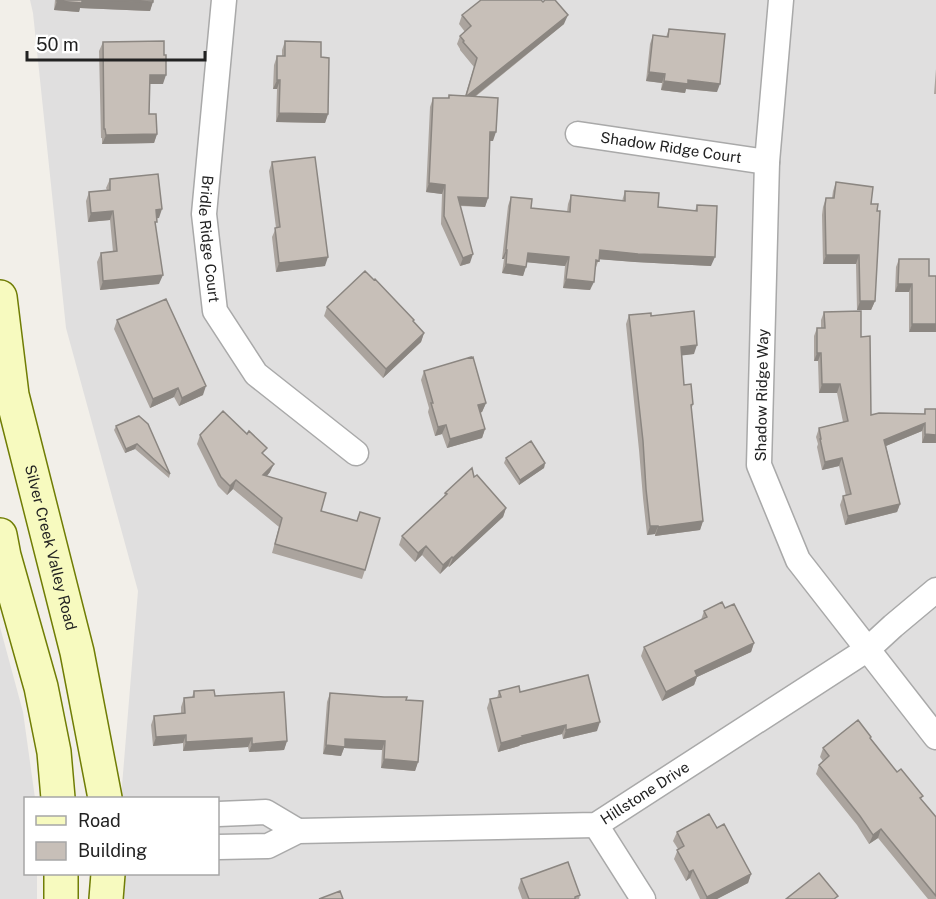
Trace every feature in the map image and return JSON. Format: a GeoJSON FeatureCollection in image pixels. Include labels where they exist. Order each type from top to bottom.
{"type":"FeatureCollection","features":[{"type":"Feature","properties":{"kind":"main road","name":"Silver Creek Valley Road"},"geometry":{"type":"LineString","coordinates":[[0,297],[12,395],[77,652],[105,797]]}},
{"type":"Feature","properties":{"kind":"main road"},"geometry":{"type":"LineString","coordinates":[[0,535],[41,687],[54,752],[58,797]]}},
{"type":"Feature","properties":{"kind":"main road"},"geometry":{"type":"LineString","coordinates":[[61,875],[61,899]]}},
{"type":"Feature","properties":{"kind":"main road"},"geometry":{"type":"LineString","coordinates":[[106,899],[108,875]]}},
{"type":"Feature","properties":{"kind":"street","name":"Bridle Ridge Court"},"geometry":{"type":"LineString","coordinates":[[224,0],[204,214],[215,311],[256,374],[356,453]]}},
{"type":"Feature","properties":{"kind":"street","name":"Shadow Ridge Way"},"geometry":{"type":"LineString","coordinates":[[782,0],[767,162],[759,465],[798,560],[936,737]]}},
{"type":"Feature","properties":{"kind":"street","name":"Shadow Ridge Court"},"geometry":{"type":"LineString","coordinates":[[578,134],[767,162]]}},
{"type":"Feature","properties":{"kind":"street","name":"Hillstone Drive"},"geometry":{"type":"LineString","coordinates":[[219,847],[268,846],[298,831],[596,825],[868,649],[936,590]]}},
{"type":"Feature","properties":{"kind":"street"},"geometry":{"type":"LineString","coordinates":[[219,814],[266,812],[298,831]]}},
{"type":"Feature","properties":{"kind":"street"},"geometry":{"type":"LineString","coordinates":[[596,825],[643,899]]}},
{"type":"Feature","properties":{"kind":"shaded area"},"geometry":{"type":"Polygon","coordinates":[[[30,0],[936,0],[936,899],[112,899],[115,875],[219,875],[219,797],[121,797],[138,591],[66,328],[30,0]]]}},
{"type":"Feature","properties":{"kind":"shaded area"},"geometry":{"type":"Polygon","coordinates":[[[0,627],[23,712],[35,797],[24,797],[24,875],[37,875],[37,899],[0,899],[0,627]]]}},
{"type":"Feature","properties":{"kind":"building"},"geometry":{"type":"Polygon","coordinates":[[[82,0],[82,3],[57,1],[82,0]]]}},
{"type":"Feature","properties":{"kind":"building"},"geometry":{"type":"Polygon","coordinates":[[[102,0],[153,0],[153,2],[102,0]]]}},
{"type":"Feature","properties":{"kind":"building"},"geometry":{"type":"Polygon","coordinates":[[[481,0],[541,0],[543,2],[555,0],[568,15],[467,96],[498,98],[496,132],[490,132],[488,198],[458,197],[473,254],[463,258],[444,216],[445,185],[429,183],[433,98],[449,98],[449,95],[466,96],[477,58],[460,36],[471,26],[462,15],[481,0]]]}},
{"type":"Feature","properties":{"kind":"building"},"geometry":{"type":"Polygon","coordinates":[[[669,29],[725,34],[720,84],[688,80],[688,84],[664,81],[665,74],[649,72],[653,35],[668,37],[669,29]]]}},
{"type":"Feature","properties":{"kind":"building"},"geometry":{"type":"Polygon","coordinates":[[[164,41],[166,75],[150,75],[149,114],[156,114],[157,134],[106,135],[104,129],[103,42],[164,41]]]}},
{"type":"Feature","properties":{"kind":"building"},"geometry":{"type":"Polygon","coordinates":[[[285,41],[321,42],[321,57],[329,58],[328,114],[279,113],[280,80],[277,80],[277,56],[285,56],[285,41]]]}},
{"type":"Feature","properties":{"kind":"building"},"geometry":{"type":"Polygon","coordinates":[[[315,157],[328,257],[279,263],[275,228],[280,227],[272,162],[315,157]]]}},
{"type":"Feature","properties":{"kind":"building"},"geometry":{"type":"Polygon","coordinates":[[[158,174],[162,209],[156,210],[157,222],[155,222],[163,275],[103,281],[101,253],[117,251],[113,211],[91,213],[89,192],[110,190],[110,179],[158,174]]]}},
{"type":"Feature","properties":{"kind":"building"},"geometry":{"type":"Polygon","coordinates":[[[836,182],[873,187],[871,204],[878,204],[877,211],[880,211],[875,301],[860,301],[859,255],[826,255],[826,198],[834,198],[836,182]]]}},
{"type":"Feature","properties":{"kind":"building"},"geometry":{"type":"Polygon","coordinates":[[[625,191],[659,193],[658,207],[697,211],[697,205],[717,206],[715,257],[600,250],[599,261],[596,260],[594,282],[566,279],[569,257],[528,253],[526,267],[506,264],[511,197],[532,199],[531,208],[570,212],[571,195],[625,201],[625,191]]]}},
{"type":"Feature","properties":{"kind":"building"},"geometry":{"type":"Polygon","coordinates":[[[899,259],[929,259],[929,276],[936,276],[936,324],[912,324],[912,284],[898,284],[899,259]]]}},
{"type":"Feature","properties":{"kind":"building"},"geometry":{"type":"Polygon","coordinates":[[[365,271],[424,333],[386,369],[327,307],[365,271]]]}},
{"type":"Feature","properties":{"kind":"building"},"geometry":{"type":"Polygon","coordinates":[[[166,299],[206,386],[182,398],[178,388],[153,399],[117,320],[166,299]]]}},
{"type":"Feature","properties":{"kind":"building"},"geometry":{"type":"Polygon","coordinates":[[[694,311],[697,345],[681,347],[684,385],[691,384],[693,404],[691,405],[703,521],[650,526],[629,315],[651,313],[651,316],[694,311]]]}},
{"type":"Feature","properties":{"kind":"building"},"geometry":{"type":"Polygon","coordinates":[[[861,311],[861,337],[870,336],[871,415],[879,413],[925,414],[925,409],[936,409],[936,435],[925,434],[925,423],[884,440],[900,504],[848,516],[843,496],[851,494],[842,458],[825,462],[819,428],[848,421],[840,384],[822,384],[821,353],[817,353],[817,328],[825,328],[824,312],[861,311]]]}},
{"type":"Feature","properties":{"kind":"building"},"geometry":{"type":"Polygon","coordinates":[[[473,357],[486,403],[478,405],[485,429],[450,439],[446,425],[438,427],[424,371],[473,357]]]}},
{"type":"Feature","properties":{"kind":"building"},"geometry":{"type":"Polygon","coordinates":[[[223,411],[247,434],[249,431],[267,448],[262,453],[274,464],[263,475],[326,493],[321,511],[357,521],[360,512],[380,518],[365,570],[275,544],[282,518],[236,480],[230,486],[221,477],[200,435],[223,411]]]}},
{"type":"Feature","properties":{"kind":"building"},"geometry":{"type":"Polygon","coordinates":[[[139,416],[148,424],[170,474],[137,444],[126,449],[116,426],[139,416]]]}},
{"type":"Feature","properties":{"kind":"building"},"geometry":{"type":"Polygon","coordinates":[[[531,441],[545,463],[520,480],[506,458],[531,441]]]}},
{"type":"Feature","properties":{"kind":"building"},"geometry":{"type":"Polygon","coordinates":[[[472,468],[474,477],[477,475],[506,508],[443,565],[426,546],[418,553],[402,536],[472,468]]]}},
{"type":"Feature","properties":{"kind":"building"},"geometry":{"type":"Polygon","coordinates":[[[722,602],[725,608],[734,604],[754,643],[695,671],[697,676],[666,692],[644,647],[707,617],[704,611],[722,602]]]}},
{"type":"Feature","properties":{"kind":"building"},"geometry":{"type":"Polygon","coordinates":[[[588,675],[600,722],[566,730],[566,725],[501,743],[490,699],[501,697],[499,691],[519,686],[520,692],[588,675]]]}},
{"type":"Feature","properties":{"kind":"building"},"geometry":{"type":"Polygon","coordinates":[[[214,690],[215,696],[284,692],[287,741],[252,744],[252,738],[186,742],[186,735],[156,737],[154,716],[185,713],[184,698],[194,697],[194,691],[214,690]]]}},
{"type":"Feature","properties":{"kind":"building"},"geometry":{"type":"Polygon","coordinates":[[[330,693],[407,697],[406,700],[423,701],[418,762],[384,759],[385,741],[345,739],[345,747],[326,745],[330,693]]]}},
{"type":"Feature","properties":{"kind":"building"},"geometry":{"type":"Polygon","coordinates":[[[858,720],[897,772],[901,769],[923,796],[920,798],[936,817],[936,896],[881,829],[873,835],[819,765],[829,756],[823,748],[858,720]]]}},
{"type":"Feature","properties":{"kind":"building"},"geometry":{"type":"Polygon","coordinates":[[[709,814],[717,828],[724,824],[751,874],[707,897],[693,870],[689,872],[677,850],[684,846],[677,832],[709,814]]]}},
{"type":"Feature","properties":{"kind":"building"},"geometry":{"type":"Polygon","coordinates":[[[568,862],[580,895],[575,899],[529,899],[521,879],[568,862]]]}},
{"type":"Feature","properties":{"kind":"building"},"geometry":{"type":"Polygon","coordinates":[[[819,873],[838,896],[834,899],[786,899],[819,873]]]}},
{"type":"Feature","properties":{"kind":"building"},"geometry":{"type":"Polygon","coordinates":[[[340,891],[343,899],[319,899],[340,891]]]}}]}
